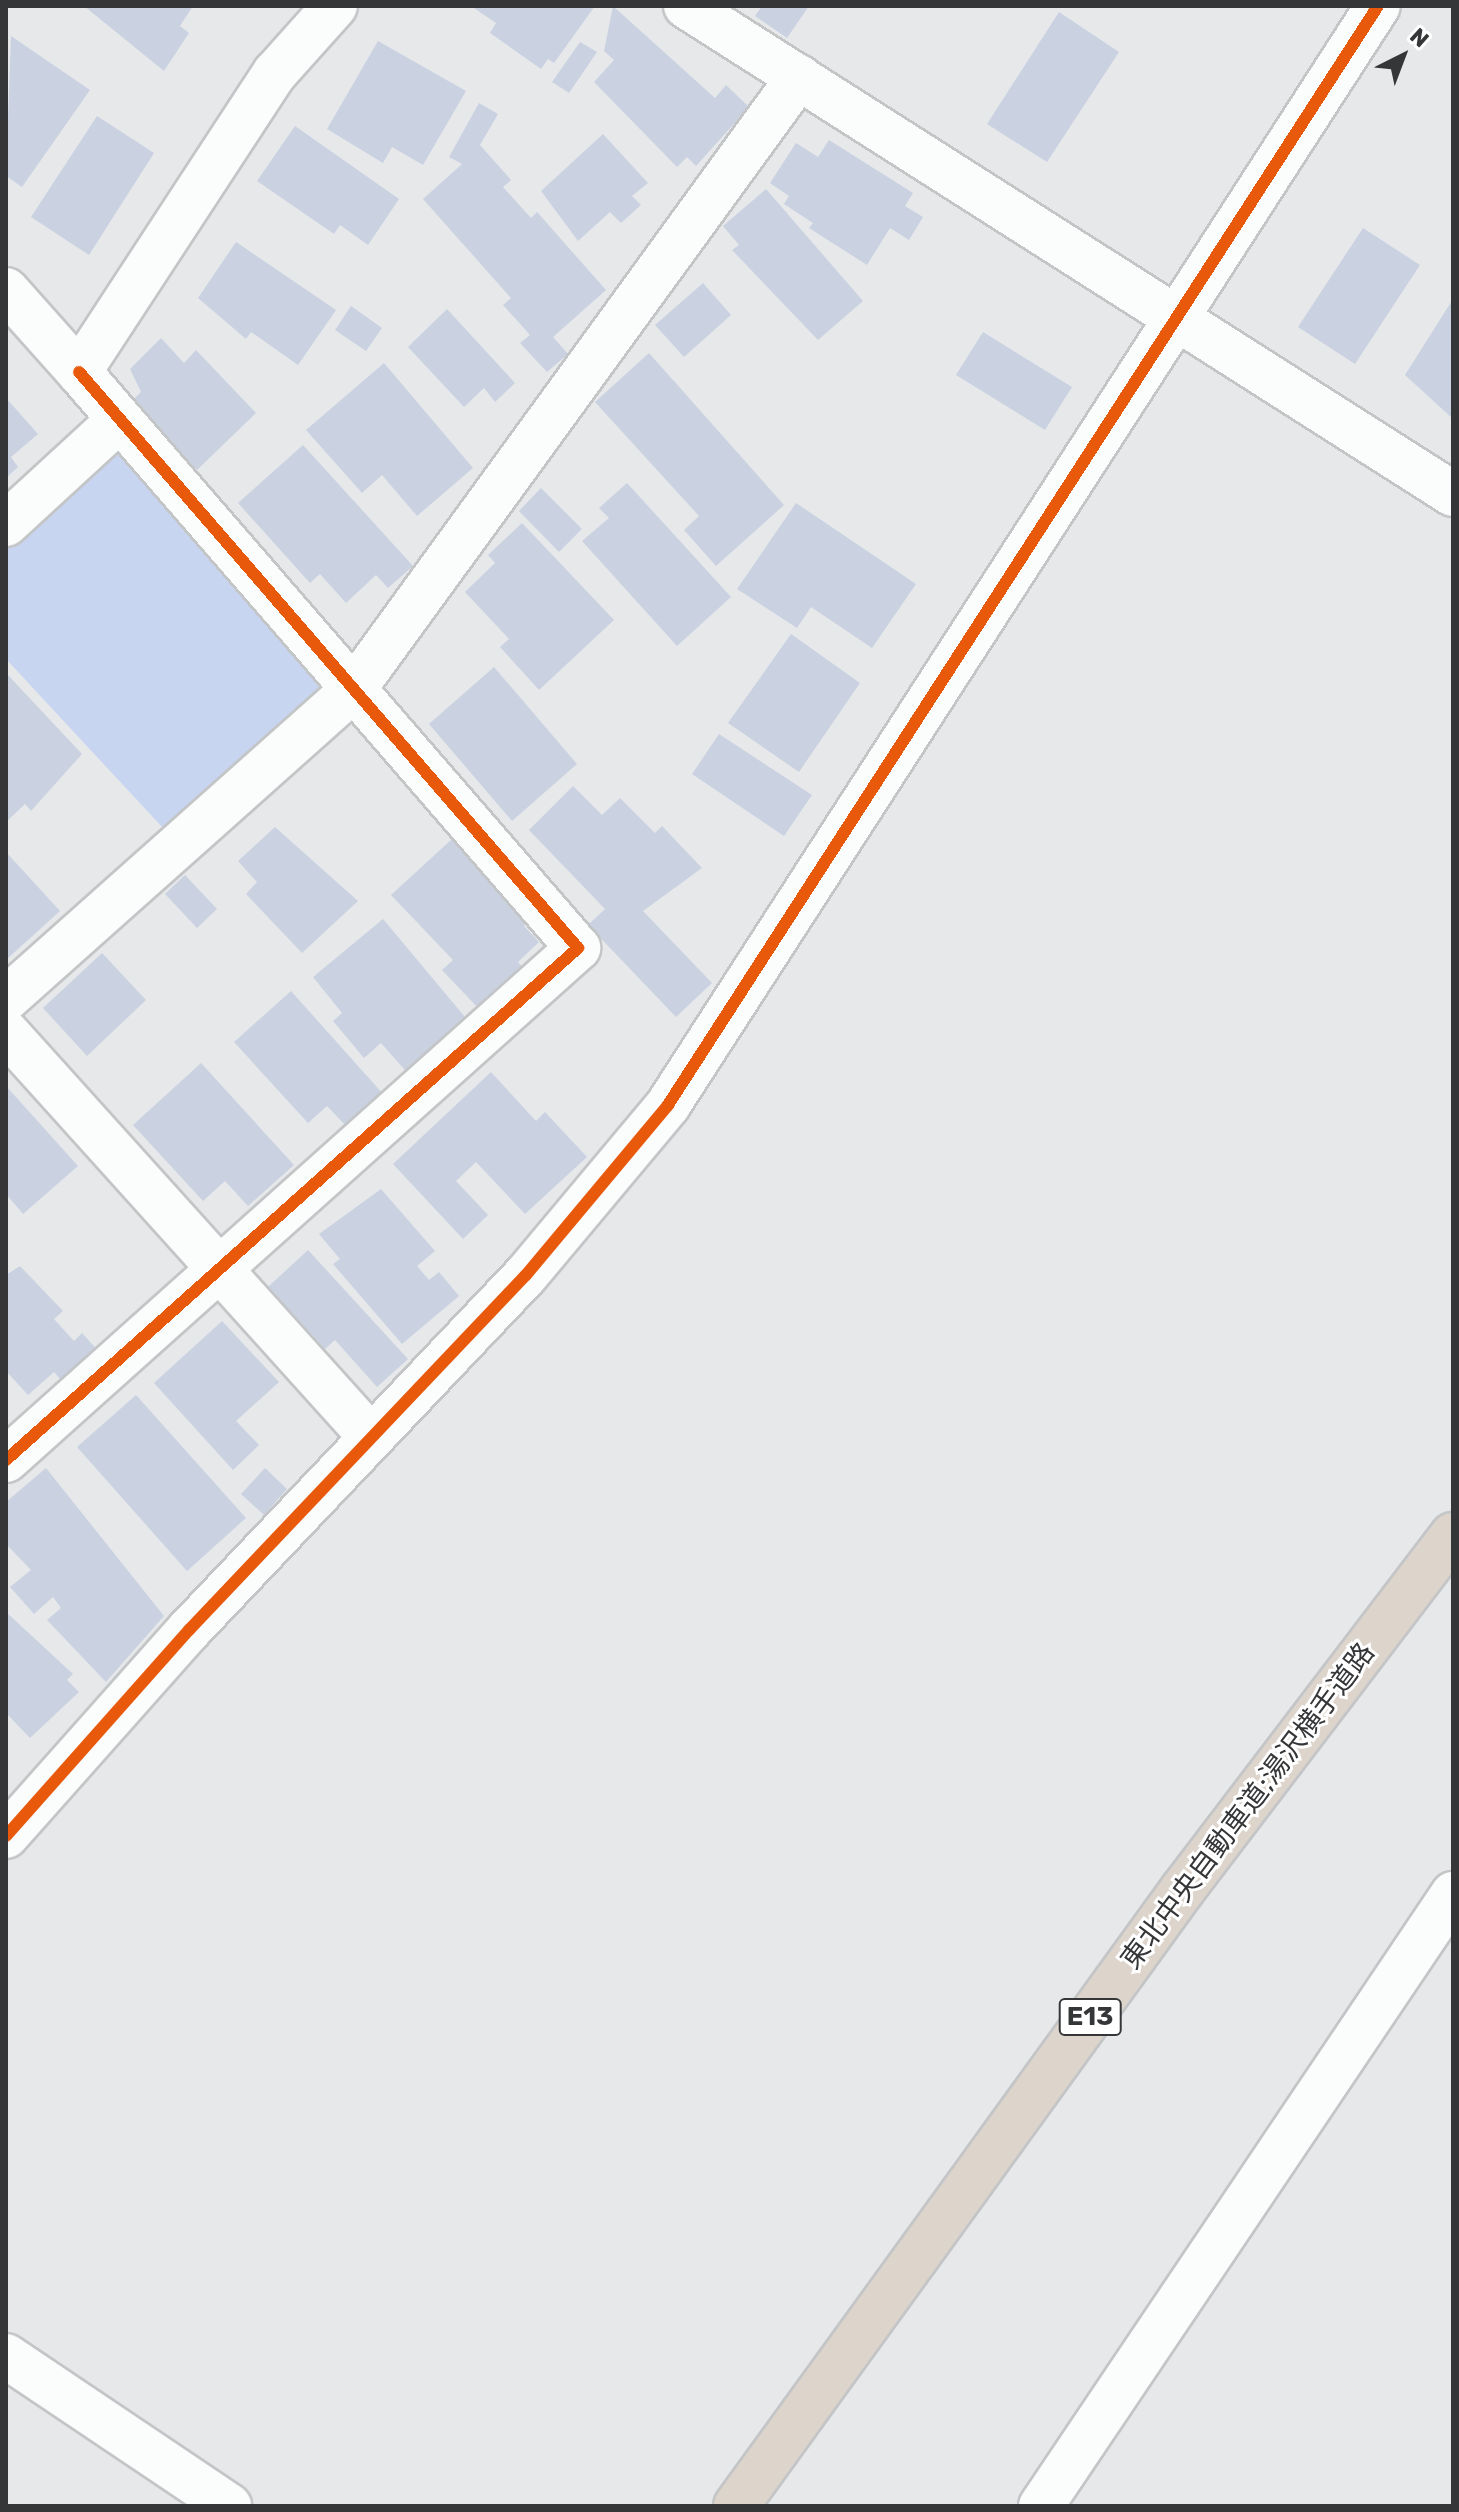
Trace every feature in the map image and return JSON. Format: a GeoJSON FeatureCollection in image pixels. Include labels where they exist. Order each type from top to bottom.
{"type":"FeatureCollection","features":[{"type":"Feature","properties":{"kind":"highway","name":"東北中央自動車道;湯沢横手道路"},"geometry":{"type":"LineString","coordinates":[[736,2506],[1183,1889],[1453,1535]]}},
{"type":"Feature","properties":{"kind":"street"},"geometry":{"type":"LineString","coordinates":[[79,372],[275,73],[335,6]]}},
{"type":"Feature","properties":{"kind":"street"},"geometry":{"type":"LineString","coordinates":[[686,6],[1453,494]]}},
{"type":"Feature","properties":{"kind":"street"},"geometry":{"type":"LineString","coordinates":[[6,1836],[370,1436],[526,1275],[668,1105],[1378,6]]}},
{"type":"Feature","properties":{"kind":"street"},"geometry":{"type":"LineString","coordinates":[[6,999],[353,690],[799,77]]}},
{"type":"Feature","properties":{"kind":"street"},"geometry":{"type":"LineString","coordinates":[[6,290],[79,372],[117,422],[578,948],[6,1460]]}},
{"type":"Feature","properties":{"kind":"street"},"geometry":{"type":"LineString","coordinates":[[6,524],[117,422]]}},
{"type":"Feature","properties":{"kind":"street"},"geometry":{"type":"LineString","coordinates":[[6,1032],[219,1272],[370,1436]]}},
{"type":"Feature","properties":{"kind":"street"},"geometry":{"type":"LineString","coordinates":[[1041,2506],[1453,1894]]}},
{"type":"Feature","properties":{"kind":"street"},"geometry":{"type":"LineString","coordinates":[[6,2356],[229,2506]]}},
{"type":"Feature","properties":{"kind":"shaded area"},"geometry":{"type":"Polygon","coordinates":[[[117,422],[353,690],[177,843],[6,659],[6,524],[117,422]]]}},
{"type":"Feature","properties":{"kind":"building"},"geometry":{"type":"Polygon","coordinates":[[[84,6],[193,6],[180,26],[189,33],[164,71],[84,6]]]}},
{"type":"Feature","properties":{"kind":"building"},"geometry":{"type":"Polygon","coordinates":[[[471,6],[595,6],[554,63],[548,59],[541,69],[490,33],[496,23],[471,6]]]}},
{"type":"Feature","properties":{"kind":"building"},"geometry":{"type":"Polygon","coordinates":[[[613,6],[715,98],[726,85],[749,107],[696,166],[687,157],[677,167],[594,82],[614,60],[604,51],[613,6]]]}},
{"type":"Feature","properties":{"kind":"building"},"geometry":{"type":"Polygon","coordinates":[[[762,6],[809,6],[787,38],[755,16],[762,6]]]}},
{"type":"Feature","properties":{"kind":"building"},"geometry":{"type":"Polygon","coordinates":[[[1059,12],[1119,52],[1047,162],[987,124],[1059,12]]]}},
{"type":"Feature","properties":{"kind":"building"},"geometry":{"type":"Polygon","coordinates":[[[11,36],[90,90],[22,187],[6,176],[11,36]]]}},
{"type":"Feature","properties":{"kind":"building"},"geometry":{"type":"Polygon","coordinates":[[[378,41],[466,91],[423,165],[392,147],[383,163],[327,129],[378,41]]]}},
{"type":"Feature","properties":{"kind":"building"},"geometry":{"type":"Polygon","coordinates":[[[580,42],[597,52],[569,93],[552,82],[580,42]]]}},
{"type":"Feature","properties":{"kind":"building"},"geometry":{"type":"Polygon","coordinates":[[[479,103],[498,114],[480,145],[511,180],[503,187],[531,218],[537,212],[606,290],[553,337],[568,354],[547,372],[520,343],[530,335],[503,305],[511,298],[423,199],[462,164],[449,157],[479,103]]]}},
{"type":"Feature","properties":{"kind":"building"},"geometry":{"type":"Polygon","coordinates":[[[97,116],[154,153],[89,255],[31,217],[97,116]]]}},
{"type":"Feature","properties":{"kind":"building"},"geometry":{"type":"Polygon","coordinates":[[[295,126],[399,199],[368,245],[340,225],[334,234],[257,181],[295,126]]]}},
{"type":"Feature","properties":{"kind":"building"},"geometry":{"type":"Polygon","coordinates":[[[603,134],[648,183],[632,196],[641,205],[621,223],[610,212],[578,241],[541,191],[603,134]]]}},
{"type":"Feature","properties":{"kind":"building"},"geometry":{"type":"Polygon","coordinates":[[[829,140],[913,193],[905,206],[923,217],[909,240],[890,228],[867,265],[809,228],[813,223],[784,204],[789,196],[770,183],[796,143],[818,157],[829,140]]]}},
{"type":"Feature","properties":{"kind":"building"},"geometry":{"type":"Polygon","coordinates":[[[766,189],[863,301],[818,340],[732,250],[739,245],[723,226],[766,189]]]}},
{"type":"Feature","properties":{"kind":"building"},"geometry":{"type":"Polygon","coordinates":[[[1363,228],[1420,265],[1355,364],[1298,327],[1363,228]]]}},
{"type":"Feature","properties":{"kind":"building"},"geometry":{"type":"Polygon","coordinates":[[[236,242],[336,310],[298,365],[251,332],[246,339],[198,298],[236,242]]]}},
{"type":"Feature","properties":{"kind":"building"},"geometry":{"type":"Polygon","coordinates":[[[703,283],[731,315],[684,357],[655,325],[703,283]]]}},
{"type":"Feature","properties":{"kind":"building"},"geometry":{"type":"Polygon","coordinates":[[[1453,299],[1453,419],[1405,375],[1453,299]]]}},
{"type":"Feature","properties":{"kind":"building"},"geometry":{"type":"Polygon","coordinates":[[[351,306],[382,328],[366,351],[335,330],[351,306]]]}},
{"type":"Feature","properties":{"kind":"building"},"geometry":{"type":"Polygon","coordinates":[[[447,309],[515,383],[495,402],[484,388],[464,407],[408,347],[447,309]]]}},
{"type":"Feature","properties":{"kind":"building"},"geometry":{"type":"Polygon","coordinates":[[[983,332],[1072,387],[1045,430],[956,375],[983,332]]]}},
{"type":"Feature","properties":{"kind":"building"},"geometry":{"type":"Polygon","coordinates":[[[161,338],[184,363],[196,350],[256,413],[197,470],[131,402],[141,392],[130,369],[161,338]]]}},
{"type":"Feature","properties":{"kind":"building"},"geometry":{"type":"Polygon","coordinates":[[[649,353],[784,505],[716,566],[684,530],[699,516],[595,402],[649,353]]]}},
{"type":"Feature","properties":{"kind":"building"},"geometry":{"type":"Polygon","coordinates":[[[384,363],[473,468],[417,516],[382,475],[362,493],[306,430],[384,363]]]}},
{"type":"Feature","properties":{"kind":"building"},"geometry":{"type":"Polygon","coordinates":[[[6,398],[38,434],[11,457],[18,467],[6,478],[6,398]]]}},
{"type":"Feature","properties":{"kind":"building"},"geometry":{"type":"Polygon","coordinates":[[[303,445],[413,566],[388,588],[376,575],[346,603],[320,574],[310,583],[238,503],[303,445]]]}},
{"type":"Feature","properties":{"kind":"building"},"geometry":{"type":"Polygon","coordinates":[[[627,483],[731,597],[677,646],[582,541],[609,518],[599,508],[627,483]]]}},
{"type":"Feature","properties":{"kind":"building"},"geometry":{"type":"Polygon","coordinates":[[[541,488],[582,529],[559,552],[519,511],[541,488]]]}},
{"type":"Feature","properties":{"kind":"building"},"geometry":{"type":"Polygon","coordinates":[[[796,503],[916,584],[872,648],[811,607],[797,628],[737,589],[796,503]]]}},
{"type":"Feature","properties":{"kind":"building"},"geometry":{"type":"Polygon","coordinates":[[[522,523],[614,620],[539,690],[500,647],[509,639],[465,592],[495,563],[488,555],[522,523]]]}},
{"type":"Feature","properties":{"kind":"building"},"geometry":{"type":"Polygon","coordinates":[[[791,634],[860,683],[799,772],[728,723],[791,634]]]}},
{"type":"Feature","properties":{"kind":"building"},"geometry":{"type":"Polygon","coordinates":[[[494,667],[577,764],[512,821],[429,724],[494,667]]]}},
{"type":"Feature","properties":{"kind":"building"},"geometry":{"type":"Polygon","coordinates":[[[6,673],[82,754],[31,811],[25,804],[6,822],[6,673]]]}},
{"type":"Feature","properties":{"kind":"building"},"geometry":{"type":"Polygon","coordinates":[[[719,734],[812,795],[784,836],[692,774],[719,734]]]}},
{"type":"Feature","properties":{"kind":"building"},"geometry":{"type":"Polygon","coordinates":[[[573,786],[602,815],[620,798],[655,833],[662,826],[702,868],[643,911],[712,983],[676,1017],[588,925],[605,909],[529,830],[573,786]]]}},
{"type":"Feature","properties":{"kind":"building"},"geometry":{"type":"Polygon","coordinates":[[[275,827],[358,901],[302,953],[246,894],[257,882],[238,861],[275,827]]]}},
{"type":"Feature","properties":{"kind":"building"},"geometry":{"type":"Polygon","coordinates":[[[452,839],[528,920],[524,926],[539,942],[518,962],[524,969],[480,1010],[442,970],[453,960],[391,895],[452,839]]]}},
{"type":"Feature","properties":{"kind":"building"},"geometry":{"type":"Polygon","coordinates":[[[6,852],[60,911],[6,960],[6,852]]]}},
{"type":"Feature","properties":{"kind":"building"},"geometry":{"type":"Polygon","coordinates":[[[185,875],[217,909],[197,928],[165,894],[185,875]]]}},
{"type":"Feature","properties":{"kind":"building"},"geometry":{"type":"Polygon","coordinates":[[[383,919],[465,1017],[453,1027],[459,1034],[405,1070],[381,1043],[364,1058],[333,1021],[342,1013],[313,977],[383,919]]]}},
{"type":"Feature","properties":{"kind":"building"},"geometry":{"type":"Polygon","coordinates":[[[102,953],[146,1000],[87,1056],[43,1008],[102,953]]]}},
{"type":"Feature","properties":{"kind":"building"},"geometry":{"type":"Polygon","coordinates":[[[291,991],[384,1095],[348,1128],[327,1106],[308,1123],[234,1042],[291,991]]]}},
{"type":"Feature","properties":{"kind":"building"},"geometry":{"type":"Polygon","coordinates":[[[201,1063],[294,1165],[248,1206],[225,1181],[203,1201],[133,1125],[201,1063]]]}},
{"type":"Feature","properties":{"kind":"building"},"geometry":{"type":"Polygon","coordinates":[[[491,1072],[536,1121],[545,1112],[587,1157],[525,1214],[476,1162],[456,1181],[488,1215],[463,1239],[393,1164],[491,1072]]]}},
{"type":"Feature","properties":{"kind":"building"},"geometry":{"type":"Polygon","coordinates":[[[6,1086],[78,1166],[23,1214],[6,1194],[6,1086]]]}},
{"type":"Feature","properties":{"kind":"building"},"geometry":{"type":"Polygon","coordinates":[[[381,1189],[435,1251],[417,1266],[429,1280],[439,1272],[459,1296],[402,1344],[333,1264],[340,1259],[319,1234],[381,1189]]]}},
{"type":"Feature","properties":{"kind":"building"},"geometry":{"type":"Polygon","coordinates":[[[308,1250],[408,1359],[377,1387],[335,1340],[325,1349],[268,1287],[308,1250]]]}},
{"type":"Feature","properties":{"kind":"building"},"geometry":{"type":"Polygon","coordinates":[[[20,1266],[63,1311],[54,1319],[74,1341],[82,1333],[101,1354],[66,1386],[54,1372],[28,1395],[6,1371],[6,1275],[20,1266]]]}},
{"type":"Feature","properties":{"kind":"building"},"geometry":{"type":"Polygon","coordinates":[[[222,1321],[279,1382],[236,1421],[259,1445],[233,1470],[154,1383],[222,1321]]]}},
{"type":"Feature","properties":{"kind":"building"},"geometry":{"type":"Polygon","coordinates":[[[136,1395],[246,1518],[187,1571],[77,1447],[136,1395]]]}},
{"type":"Feature","properties":{"kind":"building"},"geometry":{"type":"Polygon","coordinates":[[[46,1468],[164,1616],[106,1682],[47,1620],[61,1608],[53,1597],[34,1614],[10,1587],[31,1570],[6,1544],[6,1502],[46,1468]]]}},
{"type":"Feature","properties":{"kind":"building"},"geometry":{"type":"Polygon","coordinates":[[[265,1468],[287,1489],[264,1515],[241,1494],[265,1468]]]}},
{"type":"Feature","properties":{"kind":"building"},"geometry":{"type":"Polygon","coordinates":[[[6,1612],[73,1674],[67,1680],[79,1692],[30,1738],[6,1713],[6,1612]]]}},
{"type":"Feature","properties":{"kind":"cycle path"},"geometry":{"type":"LineString","coordinates":[[6,1836],[189,1630],[526,1275],[668,1105],[1378,6]]}},
{"type":"Feature","properties":{"kind":"cycle path"},"geometry":{"type":"LineString","coordinates":[[6,1460],[578,948],[79,372]]}}]}
